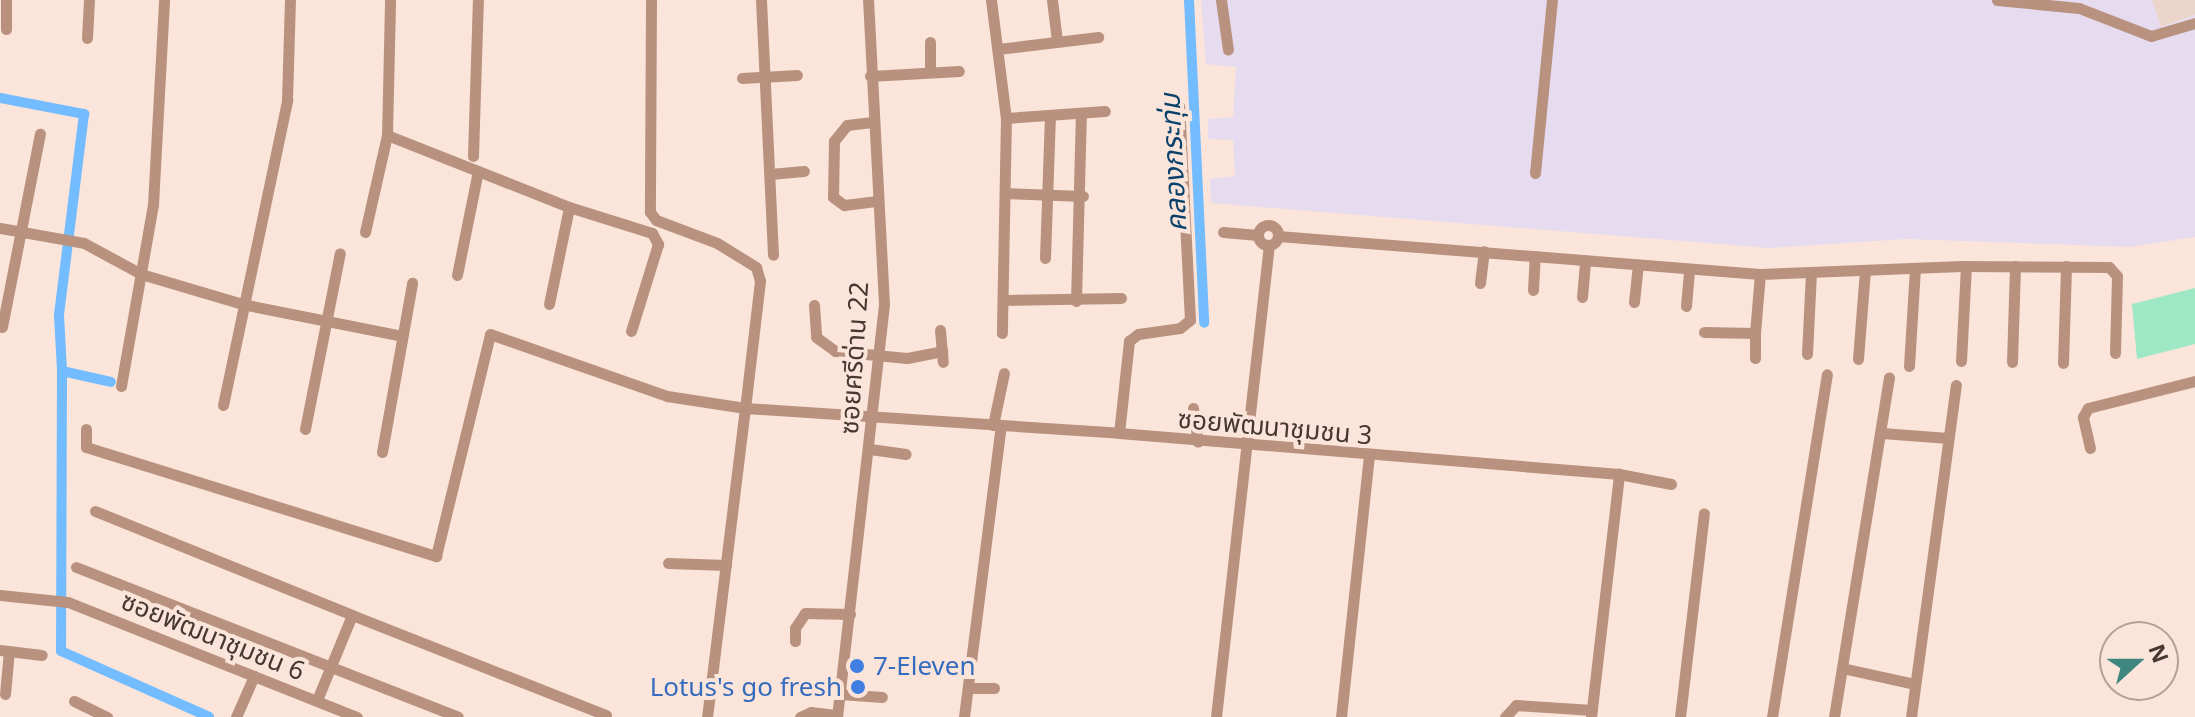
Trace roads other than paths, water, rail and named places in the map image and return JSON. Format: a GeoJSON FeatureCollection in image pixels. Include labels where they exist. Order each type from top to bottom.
{"type":"FeatureCollection","features":[{"type":"Feature","properties":{"kind":"street"},"geometry":{"type":"LineString","coordinates":[[6,0],[6,29]]}},
{"type":"Feature","properties":{"kind":"street"},"geometry":{"type":"LineString","coordinates":[[87,38],[89,0]]}},
{"type":"Feature","properties":{"kind":"street"},"geometry":{"type":"LineString","coordinates":[[121,386],[141,274],[161,117],[164,0]]}},
{"type":"Feature","properties":{"kind":"street"},"geometry":{"type":"LineString","coordinates":[[223,405],[287,100],[290,0]]}},
{"type":"Feature","properties":{"kind":"street"},"geometry":{"type":"LineString","coordinates":[[365,232],[387,135],[390,0]]}},
{"type":"Feature","properties":{"kind":"street"},"geometry":{"type":"LineString","coordinates":[[473,156],[478,0]]}},
{"type":"Feature","properties":{"kind":"street"},"geometry":{"type":"LineString","coordinates":[[651,0],[650,212],[656,220],[717,243],[756,267],[760,281],[707,717]]}},
{"type":"Feature","properties":{"kind":"street"},"geometry":{"type":"LineString","coordinates":[[761,0],[773,255]]}},
{"type":"Feature","properties":{"kind":"street","name":"ซอยศรีด่าน 22"},"geometry":{"type":"LineString","coordinates":[[837,716],[874,415],[884,304],[872,122],[868,0]]}},
{"type":"Feature","properties":{"kind":"street"},"geometry":{"type":"LineString","coordinates":[[991,0],[1006,118],[1002,333]]}},
{"type":"Feature","properties":{"kind":"street"},"geometry":{"type":"LineString","coordinates":[[1052,0],[1057,41]]}},
{"type":"Feature","properties":{"kind":"street"},"geometry":{"type":"LineString","coordinates":[[1221,0],[1228,50]]}},
{"type":"Feature","properties":{"kind":"street"},"geometry":{"type":"LineString","coordinates":[[1535,173],[1552,0]]}},
{"type":"Feature","properties":{"kind":"street"},"geometry":{"type":"LineString","coordinates":[[1997,0],[2067,6],[2151,36],[2195,23]]}},
{"type":"Feature","properties":{"kind":"street"},"geometry":{"type":"LineString","coordinates":[[998,49],[1098,37]]}},
{"type":"Feature","properties":{"kind":"street"},"geometry":{"type":"LineString","coordinates":[[930,42],[930,72]]}},
{"type":"Feature","properties":{"kind":"street"},"geometry":{"type":"LineString","coordinates":[[870,76],[959,71]]}},
{"type":"Feature","properties":{"kind":"street"},"geometry":{"type":"LineString","coordinates":[[742,78],[797,75]]}},
{"type":"Feature","properties":{"kind":"street"},"geometry":{"type":"LineString","coordinates":[[1119,433],[1129,341],[1138,334],[1180,328],[1190,320],[1179,106]]}},
{"type":"Feature","properties":{"kind":"street"},"geometry":{"type":"LineString","coordinates":[[1006,118],[1105,111]]}},
{"type":"Feature","properties":{"kind":"street"},"geometry":{"type":"LineString","coordinates":[[1076,301],[1081,113]]}},
{"type":"Feature","properties":{"kind":"street"},"geometry":{"type":"LineString","coordinates":[[1045,258],[1050,115]]}},
{"type":"Feature","properties":{"kind":"street"},"geometry":{"type":"LineString","coordinates":[[872,122],[847,125],[834,141],[833,197],[844,205],[878,201]]}},
{"type":"Feature","properties":{"kind":"street"},"geometry":{"type":"LineString","coordinates":[[2,327],[40,134]]}},
{"type":"Feature","properties":{"kind":"street"},"geometry":{"type":"LineString","coordinates":[[387,135],[656,238],[631,331]]}},
{"type":"Feature","properties":{"kind":"street"},"geometry":{"type":"LineString","coordinates":[[457,275],[478,171]]}},
{"type":"Feature","properties":{"kind":"street"},"geometry":{"type":"LineString","coordinates":[[770,174],[804,171]]}},
{"type":"Feature","properties":{"kind":"street"},"geometry":{"type":"LineString","coordinates":[[1005,193],[1080,196]]}},
{"type":"Feature","properties":{"kind":"street"},"geometry":{"type":"LineString","coordinates":[[549,304],[569,207]]}},
{"type":"Feature","properties":{"kind":"street"},"geometry":{"type":"LineString","coordinates":[[1216,717],[1273,241],[1268,225],[1258,235]]}},
{"type":"Feature","properties":{"kind":"street"},"geometry":{"type":"LineString","coordinates":[[0,228],[84,243],[141,274],[242,304],[402,336]]}},
{"type":"Feature","properties":{"kind":"street"},"geometry":{"type":"LineString","coordinates":[[1223,232],[1258,235],[1273,241],[1484,251],[1760,274],[1966,266],[2115,269],[2115,353]]}},
{"type":"Feature","properties":{"kind":"street"},"geometry":{"type":"LineString","coordinates":[[1480,283],[1484,251]]}},
{"type":"Feature","properties":{"kind":"street"},"geometry":{"type":"LineString","coordinates":[[305,429],[340,253]]}},
{"type":"Feature","properties":{"kind":"street"},"geometry":{"type":"LineString","coordinates":[[1533,290],[1535,256]]}},
{"type":"Feature","properties":{"kind":"street"},"geometry":{"type":"LineString","coordinates":[[1582,297],[1585,260]]}},
{"type":"Feature","properties":{"kind":"street"},"geometry":{"type":"LineString","coordinates":[[1634,302],[1638,265]]}},
{"type":"Feature","properties":{"kind":"street"},"geometry":{"type":"LineString","coordinates":[[1961,361],[1966,266]]}},
{"type":"Feature","properties":{"kind":"street"},"geometry":{"type":"LineString","coordinates":[[2012,362],[2015,266]]}},
{"type":"Feature","properties":{"kind":"street"},"geometry":{"type":"LineString","coordinates":[[2063,363],[2066,266]]}},
{"type":"Feature","properties":{"kind":"street"},"geometry":{"type":"LineString","coordinates":[[1909,366],[1915,268]]}},
{"type":"Feature","properties":{"kind":"street"},"geometry":{"type":"LineString","coordinates":[[1686,306],[1689,269]]}},
{"type":"Feature","properties":{"kind":"street"},"geometry":{"type":"LineString","coordinates":[[1858,359],[1865,271]]}},
{"type":"Feature","properties":{"kind":"street"},"geometry":{"type":"LineString","coordinates":[[1807,354],[1811,273]]}},
{"type":"Feature","properties":{"kind":"street"},"geometry":{"type":"LineString","coordinates":[[1755,358],[1760,274]]}},
{"type":"Feature","properties":{"kind":"street"},"geometry":{"type":"LineString","coordinates":[[382,452],[412,283]]}},
{"type":"Feature","properties":{"kind":"street"},"geometry":{"type":"LineString","coordinates":[[1003,300],[1121,298]]}},
{"type":"Feature","properties":{"kind":"street"},"geometry":{"type":"LineString","coordinates":[[814,305],[816,337],[823,346],[879,356],[942,356],[940,330]]}},
{"type":"Feature","properties":{"kind":"street"},"geometry":{"type":"LineString","coordinates":[[1704,332],[1755,333]]}},
{"type":"Feature","properties":{"kind":"street","name":"ซอยพัฒนาชุมชน 3"},"geometry":{"type":"LineString","coordinates":[[86,429],[86,447],[436,556],[490,334],[667,396],[745,408],[1119,433],[1369,457],[1619,474],[1671,484]]}},
{"type":"Feature","properties":{"kind":"street"},"geometry":{"type":"LineString","coordinates":[[964,717],[1004,373]]}},
{"type":"Feature","properties":{"kind":"street"},"geometry":{"type":"LineString","coordinates":[[1772,717],[1827,374]]}},
{"type":"Feature","properties":{"kind":"street"},"geometry":{"type":"LineString","coordinates":[[1834,717],[1889,377]]}},
{"type":"Feature","properties":{"kind":"street"},"geometry":{"type":"LineString","coordinates":[[2090,448],[2083,417],[2088,408],[2195,381]]}},
{"type":"Feature","properties":{"kind":"street"},"geometry":{"type":"LineString","coordinates":[[1911,717],[1956,385]]}},
{"type":"Feature","properties":{"kind":"street"},"geometry":{"type":"LineString","coordinates":[[1193,408],[1198,442]]}},
{"type":"Feature","properties":{"kind":"street"},"geometry":{"type":"LineString","coordinates":[[1882,433],[1948,438]]}},
{"type":"Feature","properties":{"kind":"street"},"geometry":{"type":"LineString","coordinates":[[870,449],[906,454]]}},
{"type":"Feature","properties":{"kind":"street"},"geometry":{"type":"LineString","coordinates":[[1341,717],[1369,457]]}},
{"type":"Feature","properties":{"kind":"street"},"geometry":{"type":"LineString","coordinates":[[1505,717],[1516,705],[1591,714],[1619,474]]}},
{"type":"Feature","properties":{"kind":"street"},"geometry":{"type":"LineString","coordinates":[[95,511],[606,715]]}},
{"type":"Feature","properties":{"kind":"street"},"geometry":{"type":"LineString","coordinates":[[1680,717],[1704,513]]}},
{"type":"Feature","properties":{"kind":"street"},"geometry":{"type":"LineString","coordinates":[[668,563],[726,565]]}},
{"type":"Feature","properties":{"kind":"street"},"geometry":{"type":"LineString","coordinates":[[76,567],[458,717]]}},
{"type":"Feature","properties":{"kind":"street","name":"ซอยพัฒนาชุมชน 6"},"geometry":{"type":"LineString","coordinates":[[0,595],[68,602],[357,717]]}},
{"type":"Feature","properties":{"kind":"street"},"geometry":{"type":"LineString","coordinates":[[795,641],[795,628],[805,613],[850,614]]}},
{"type":"Feature","properties":{"kind":"street"},"geometry":{"type":"LineString","coordinates":[[317,700],[352,615]]}},
{"type":"Feature","properties":{"kind":"street"},"geometry":{"type":"LineString","coordinates":[[5,694],[5,650],[42,655]]}},
{"type":"Feature","properties":{"kind":"street"},"geometry":{"type":"LineString","coordinates":[[1842,668],[1915,684]]}},
{"type":"Feature","properties":{"kind":"street"},"geometry":{"type":"LineString","coordinates":[[236,717],[254,676]]}},
{"type":"Feature","properties":{"kind":"street"},"geometry":{"type":"LineString","coordinates":[[968,688],[994,688]]}},
{"type":"Feature","properties":{"kind":"street"},"geometry":{"type":"LineString","coordinates":[[840,694],[882,697]]}},
{"type":"Feature","properties":{"kind":"street"},"geometry":{"type":"LineString","coordinates":[[74,701],[92,714],[107,717]]}},
{"type":"Feature","properties":{"kind":"street"},"geometry":{"type":"LineString","coordinates":[[800,717],[811,712],[837,716]]}},
{"type":"Feature","properties":{"kind":"waterway","name":"คลองกระทุ่ม"},"geometry":{"type":"LineString","coordinates":[[1189,0],[1204,323]]}},
{"type":"Feature","properties":{"kind":"waterway"},"geometry":{"type":"LineString","coordinates":[[0,98],[84,114],[59,315],[62,371],[111,382]]}},
{"type":"Feature","properties":{"kind":"waterway"},"geometry":{"type":"LineString","coordinates":[[62,371],[61,651],[209,717]]}},
{"type":"Feature","properties":{"kind":"place","name":"7-Eleven"},"geometry":{"type":"Point","coordinates":[857,666]}},
{"type":"Feature","properties":{"kind":"place","name":"Lotus's go fresh"},"geometry":{"type":"Point","coordinates":[858,687]}}]}
